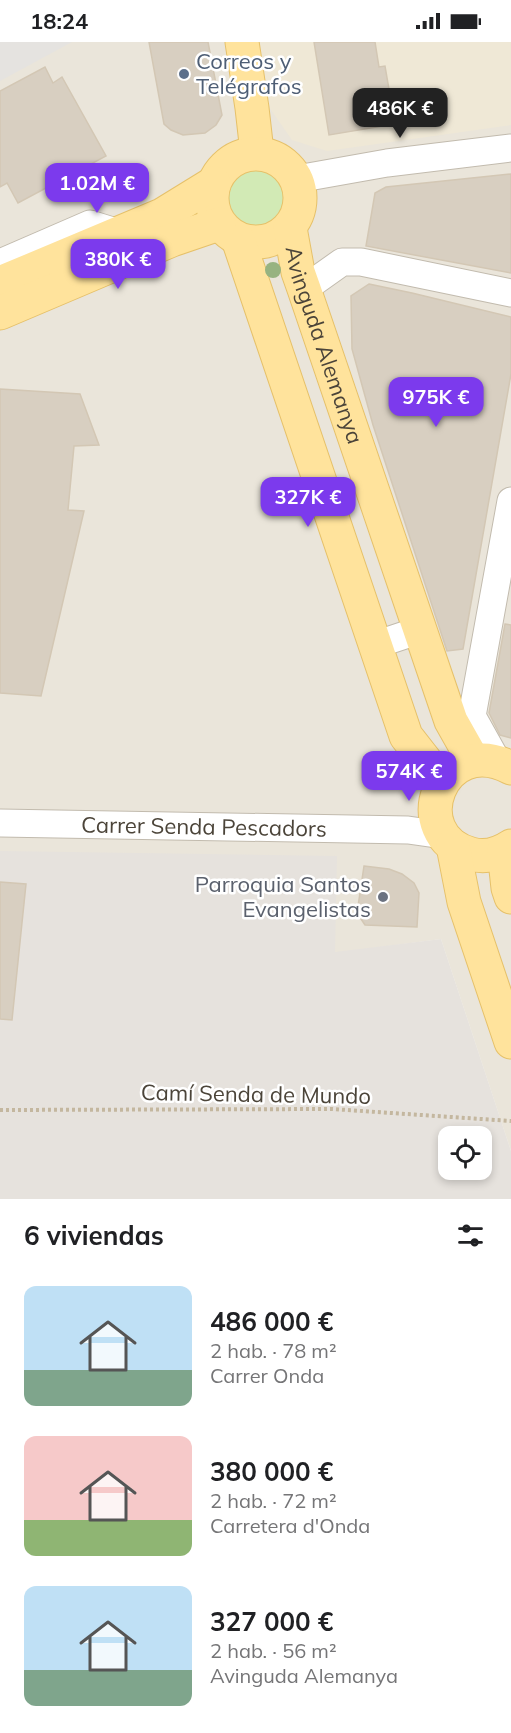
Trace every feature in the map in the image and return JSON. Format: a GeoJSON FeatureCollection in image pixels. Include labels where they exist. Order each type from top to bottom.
{"type":"FeatureCollection","features":[{"type":"Feature","properties":{"kind":"main road"},"geometry":{"type":"LineString","coordinates":[[242,42],[257,153]]}},
{"type":"Feature","properties":{"kind":"main road"},"geometry":{"type":"LineString","coordinates":[[0,283],[162,215],[214,183],[227,165],[241,156],[257,153],[272,157],[288,165],[297,178],[301,195],[299,212],[290,228],[275,239],[256,243],[229,232],[172,240],[0,313]]}},
{"type":"Feature","properties":{"kind":"main road"},"geometry":{"type":"LineString","coordinates":[[214,183],[211,204],[229,232],[406,736],[443,819],[464,852],[477,856],[491,855],[507,849],[508,888],[511,897]]}},
{"type":"Feature","properties":{"kind":"main road","name":"Avinguda Alemanya"},"geometry":{"type":"LineString","coordinates":[[290,228],[298,272],[451,721],[494,763]]}},
{"type":"Feature","properties":{"kind":"main road"},"geometry":{"type":"LineString","coordinates":[[494,763],[456,768],[443,819],[464,902],[511,1042]]}},
{"type":"Feature","properties":{"kind":"street"},"geometry":{"type":"LineString","coordinates":[[297,178],[387,163],[511,148]]}},
{"type":"Feature","properties":{"kind":"street"},"geometry":{"type":"LineString","coordinates":[[0,263],[90,224],[119,233]]}},
{"type":"Feature","properties":{"kind":"street"},"geometry":{"type":"LineString","coordinates":[[304,289],[342,262],[361,262],[511,292]]}},
{"type":"Feature","properties":{"kind":"street"},"geometry":{"type":"LineString","coordinates":[[494,763],[472,716],[511,501]]}},
{"type":"Feature","properties":{"kind":"street"},"geometry":{"type":"LineString","coordinates":[[375,645],[420,630]]}},
{"type":"Feature","properties":{"kind":"street","name":"Carrer Senda Pescadors"},"geometry":{"type":"LineString","coordinates":[[0,823],[408,830],[443,819]]}},
{"type":"Feature","properties":{"kind":"path","name":"Camí Senda de Mundo"},"geometry":{"type":"LineString","coordinates":[[0,1110],[332,1109],[511,1121]]}},
{"type":"Feature","properties":{"kind":"shaded area"},"geometry":{"type":"Polygon","coordinates":[[[0,42],[511,42],[511,1151],[441,939],[335,953],[0,852],[0,42]]]}},
{"type":"Feature","properties":{"kind":"shaded area"},"geometry":{"type":"Polygon","coordinates":[[[0,42],[72,42],[0,81],[0,42]]]}},
{"type":"Feature","properties":{"kind":"shaded area"},"geometry":{"type":"Polygon","coordinates":[[[257,42],[511,42],[511,125],[327,151],[292,140],[269,107],[257,42]]]}},
{"type":"Feature","properties":{"kind":"shaded area"},"geometry":{"type":"Polygon","coordinates":[[[0,851],[337,856],[335,952],[441,939],[511,1151],[511,1199],[0,1199],[0,851]]]}},
{"type":"Feature","properties":{"kind":"green space"},"geometry":{"type":"Polygon","coordinates":[[[249,167],[261,167],[277,176],[284,186],[286,198],[284,210],[277,220],[261,229],[249,229],[238,224],[229,215],[224,204],[224,192],[229,181],[238,172],[249,167]]]}},
{"type":"Feature","properties":{"kind":"building","name":"Correos y Telégrafos"},"geometry":{"type":"Polygon","coordinates":[[[149,42],[208,42],[222,115],[216,125],[205,133],[183,135],[164,124],[149,42]]]}},
{"type":"Feature","properties":{"kind":"building"},"geometry":{"type":"Polygon","coordinates":[[[314,42],[375,42],[379,67],[385,66],[395,124],[329,135],[314,42]]]}},
{"type":"Feature","properties":{"kind":"building"},"geometry":{"type":"Polygon","coordinates":[[[45,67],[53,83],[62,77],[106,156],[18,203],[7,183],[0,187],[0,91],[45,67]]]}},
{"type":"Feature","properties":{"kind":"building"},"geometry":{"type":"Polygon","coordinates":[[[511,174],[511,273],[366,246],[375,193],[386,187],[511,174]]]}},
{"type":"Feature","properties":{"kind":"building"},"geometry":{"type":"Polygon","coordinates":[[[369,284],[511,317],[511,374],[463,649],[447,651],[373,425],[352,349],[351,296],[369,284]]]}},
{"type":"Feature","properties":{"kind":"building"},"geometry":{"type":"Polygon","coordinates":[[[0,389],[80,394],[99,445],[74,446],[68,510],[84,511],[41,696],[0,693],[0,389]]]}},
{"type":"Feature","properties":{"kind":"building"},"geometry":{"type":"Polygon","coordinates":[[[505,624],[511,625],[511,738],[500,735],[489,713],[505,624]]]}},
{"type":"Feature","properties":{"kind":"building"},"geometry":{"type":"Polygon","coordinates":[[[364,866],[389,869],[402,874],[414,883],[419,893],[417,927],[365,925],[357,913],[364,866]]]}},
{"type":"Feature","properties":{"kind":"building"},"geometry":{"type":"Polygon","coordinates":[[[0,882],[26,884],[12,1020],[0,1019],[0,882]]]}},
{"type":"Feature","properties":{"kind":"place","name":"Correos y Telégrafos"},"geometry":{"type":"Point","coordinates":[184,74]}},
{"type":"Feature","properties":{"kind":"place","name":"Parroquia Santos Evangelistas"},"geometry":{"type":"Point","coordinates":[383,897]}}]}
